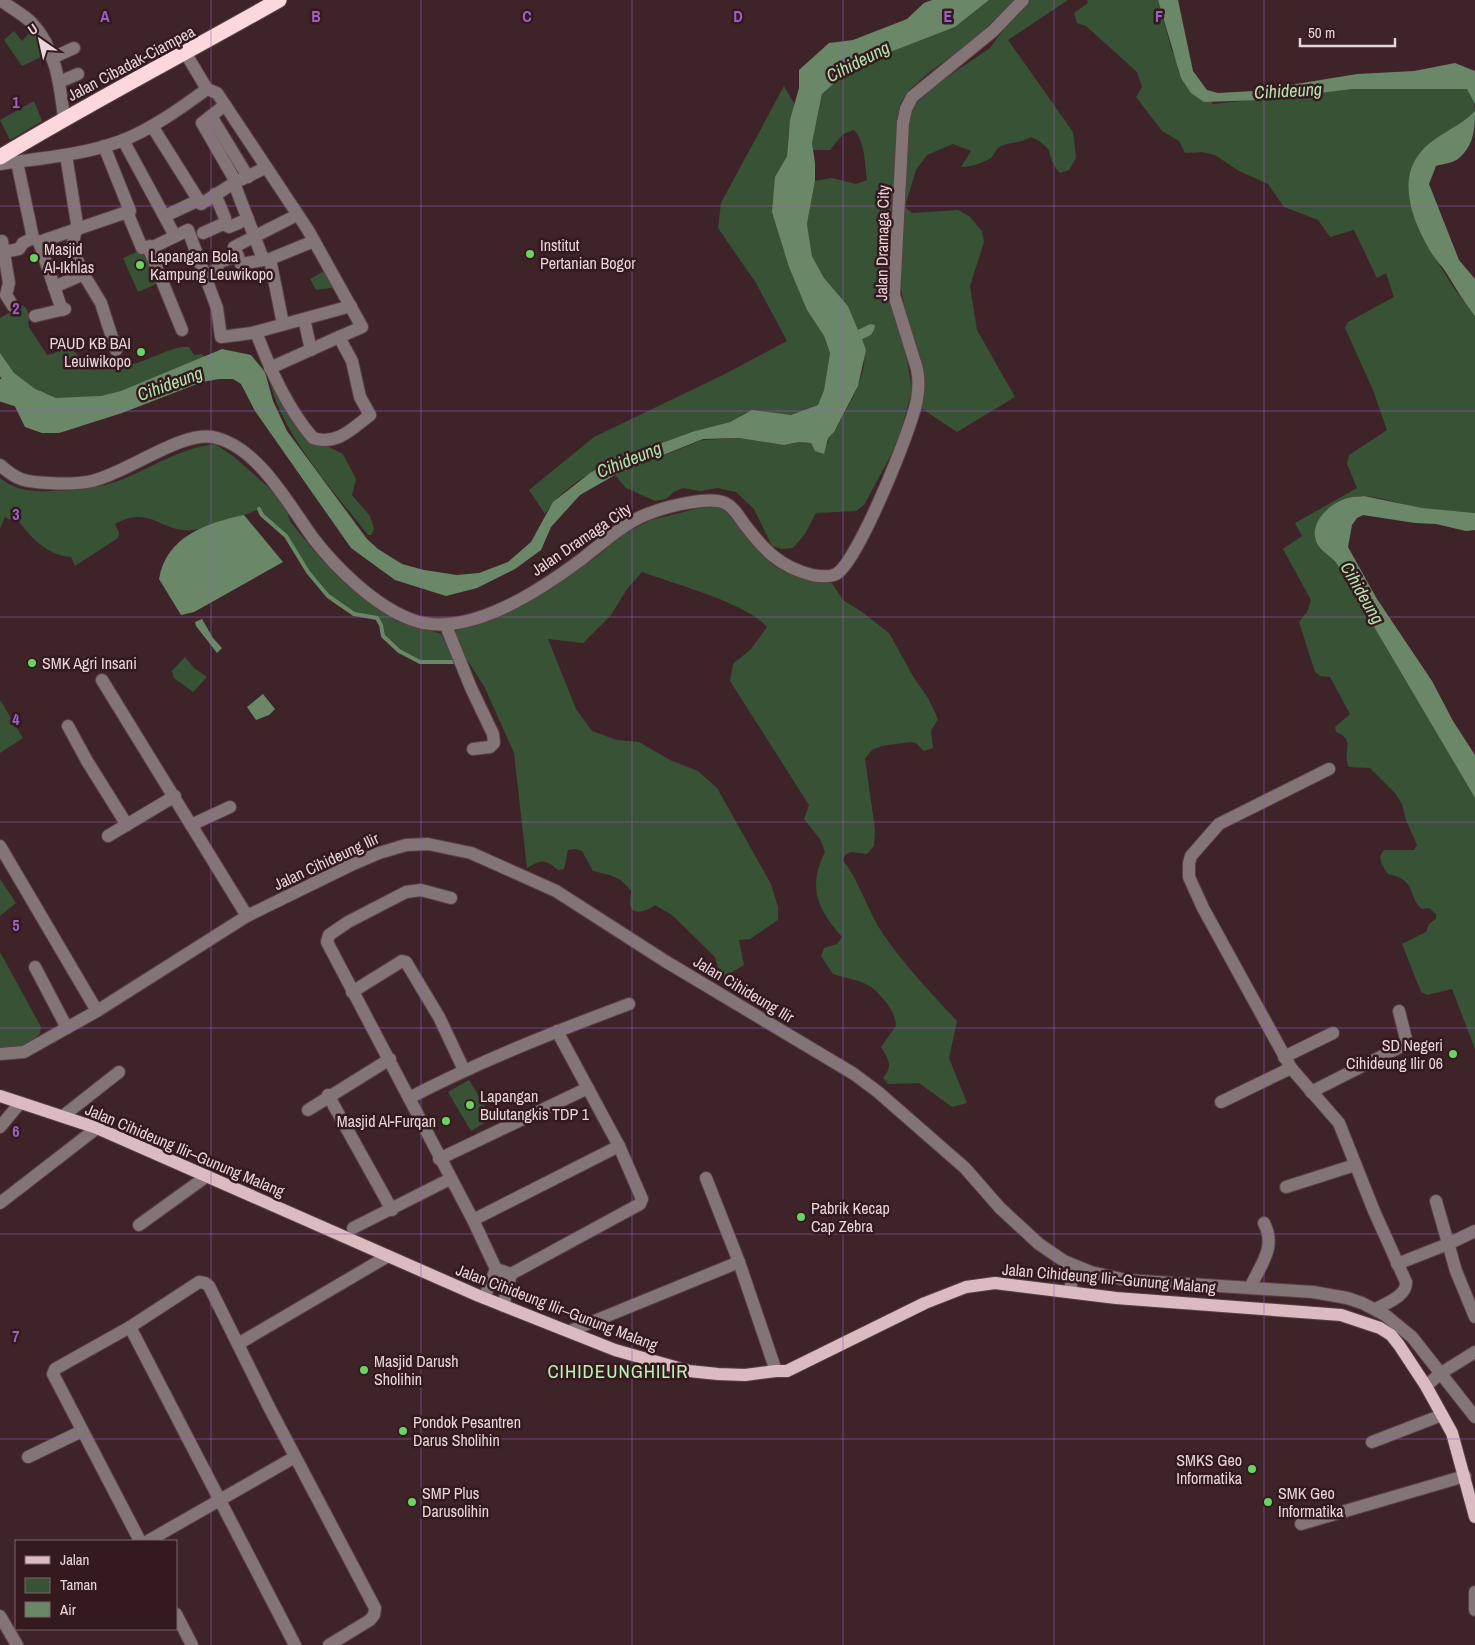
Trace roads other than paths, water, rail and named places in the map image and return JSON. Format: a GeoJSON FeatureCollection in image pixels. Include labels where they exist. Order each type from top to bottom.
{"type":"FeatureCollection","features":[{"type":"Feature","properties":{"kind":"highway","name":"Jalan Cibadak-Ciampea"},"geometry":{"type":"LineString","coordinates":[[0,157],[64,118],[186,54],[279,0]]}},
{"type":"Feature","properties":{"kind":"main road","name":"Jalan Cihideung Ilir–Gunung Malang"},"geometry":{"type":"LineString","coordinates":[[0,1096],[97,1128],[503,1306],[615,1350],[689,1371],[745,1375],[776,1370],[787,1371],[925,1303],[966,1287],[1008,1283],[1116,1298],[1316,1312],[1348,1317],[1368,1323],[1391,1335],[1434,1379],[1442,1416],[1452,1433],[1473,1500],[1475,1517]]}},
{"type":"Feature","properties":{"kind":"street"},"geometry":{"type":"LineString","coordinates":[[0,0],[31,23],[39,32],[52,58],[59,82],[64,118]]}},
{"type":"Feature","properties":{"kind":"street","name":"Jalan Dramaga City"},"geometry":{"type":"LineString","coordinates":[[0,465],[14,478],[26,482],[92,481],[130,467],[196,436],[217,438],[234,445],[277,485],[314,540],[346,575],[400,614],[413,620],[446,626],[478,620],[530,594],[632,522],[651,512],[705,501],[722,501],[732,508],[767,552],[780,563],[820,577],[835,575],[850,561],[867,530],[912,420],[917,399],[919,381],[917,369],[894,295],[902,133],[906,109],[912,96],[993,32],[1023,0]]}},
{"type":"Feature","properties":{"kind":"street"},"geometry":{"type":"LineString","coordinates":[[52,58],[74,48]]}},
{"type":"Feature","properties":{"kind":"street"},"geometry":{"type":"LineString","coordinates":[[186,54],[208,89],[217,93],[314,241],[362,327],[270,368]]}},
{"type":"Feature","properties":{"kind":"street"},"geometry":{"type":"LineString","coordinates":[[59,82],[78,74]]}},
{"type":"Feature","properties":{"kind":"street"},"geometry":{"type":"LineString","coordinates":[[0,164],[66,155],[123,140],[152,126],[208,89]]}},
{"type":"Feature","properties":{"kind":"street"},"geometry":{"type":"LineString","coordinates":[[225,106],[212,116],[239,181],[248,219],[255,238],[266,259],[283,324]]}},
{"type":"Feature","properties":{"kind":"street"},"geometry":{"type":"LineString","coordinates":[[152,126],[201,204],[215,194],[265,168]]}},
{"type":"Feature","properties":{"kind":"street"},"geometry":{"type":"LineString","coordinates":[[123,140],[175,236]]}},
{"type":"Feature","properties":{"kind":"street"},"geometry":{"type":"LineString","coordinates":[[104,146],[130,211]]}},
{"type":"Feature","properties":{"kind":"street"},"geometry":{"type":"LineString","coordinates":[[66,155],[77,224],[74,243],[76,256],[101,303],[116,350]]}},
{"type":"Feature","properties":{"kind":"street"},"geometry":{"type":"LineString","coordinates":[[17,162],[36,240],[63,310],[35,316]]}},
{"type":"Feature","properties":{"kind":"street"},"geometry":{"type":"LineString","coordinates":[[215,194],[225,218],[225,224]]}},
{"type":"Feature","properties":{"kind":"street"},"geometry":{"type":"LineString","coordinates":[[165,216],[199,200]]}},
{"type":"Feature","properties":{"kind":"street"},"geometry":{"type":"LineString","coordinates":[[13,306],[6,295],[9,283],[2,247],[19,248],[22,243],[75,230],[127,212],[142,248],[188,230],[206,274],[217,308],[221,337],[256,332],[351,306]]}},
{"type":"Feature","properties":{"kind":"street"},"geometry":{"type":"LineString","coordinates":[[297,215],[234,247],[241,264],[266,259],[314,241]]}},
{"type":"Feature","properties":{"kind":"street"},"geometry":{"type":"LineString","coordinates":[[225,224],[229,227],[248,219]]}},
{"type":"Feature","properties":{"kind":"street"},"geometry":{"type":"LineString","coordinates":[[203,234],[225,224]]}},
{"type":"Feature","properties":{"kind":"street"},"geometry":{"type":"LineString","coordinates":[[150,246],[151,255],[182,330]]}},
{"type":"Feature","properties":{"kind":"street"},"geometry":{"type":"LineString","coordinates":[[206,274],[216,271],[219,262],[238,256]]}},
{"type":"Feature","properties":{"kind":"street"},"geometry":{"type":"LineString","coordinates":[[54,287],[84,274]]}},
{"type":"Feature","properties":{"kind":"street"},"geometry":{"type":"LineString","coordinates":[[305,323],[311,350]]}},
{"type":"Feature","properties":{"kind":"street"},"geometry":{"type":"LineString","coordinates":[[256,332],[270,368],[300,423],[313,438],[332,441],[370,415],[360,397],[352,361],[339,338]]}},
{"type":"Feature","properties":{"kind":"street"},"geometry":{"type":"LineString","coordinates":[[446,626],[471,688],[493,734],[494,743],[490,747],[473,749]]}},
{"type":"Feature","properties":{"kind":"street"},"geometry":{"type":"LineString","coordinates":[[102,680],[247,916]]}},
{"type":"Feature","properties":{"kind":"street"},"geometry":{"type":"LineString","coordinates":[[68,726],[96,777],[126,825]]}},
{"type":"Feature","properties":{"kind":"street"},"geometry":{"type":"LineString","coordinates":[[1329,769],[1219,824],[1192,856],[1189,877],[1203,908],[1288,1063],[1339,1123],[1354,1165],[1406,1287],[1395,1298],[1376,1309]]}},
{"type":"Feature","properties":{"kind":"street"},"geometry":{"type":"LineString","coordinates":[[108,836],[174,796]]}},
{"type":"Feature","properties":{"kind":"street"},"geometry":{"type":"LineString","coordinates":[[191,825],[230,807]]}},
{"type":"Feature","properties":{"kind":"street","name":"Jalan Cihideung Ilir"},"geometry":{"type":"LineString","coordinates":[[0,1054],[24,1052],[97,1011],[247,916],[351,865],[379,853],[406,845],[446,846],[471,853],[516,871],[556,891],[665,961],[854,1074],[878,1092],[965,1168],[1000,1208],[1039,1244],[1074,1266],[1126,1280],[1330,1294],[1347,1298],[1376,1309],[1412,1338],[1434,1379],[1475,1416]]}},
{"type":"Feature","properties":{"kind":"street"},"geometry":{"type":"LineString","coordinates":[[0,846],[97,1011]]}},
{"type":"Feature","properties":{"kind":"street"},"geometry":{"type":"LineString","coordinates":[[451,898],[420,890],[406,892],[348,922],[330,935],[328,947],[390,1059],[439,1159],[473,1220],[496,1269],[511,1274],[640,1204],[642,1200],[619,1146],[557,1030]]}},
{"type":"Feature","properties":{"kind":"street"},"geometry":{"type":"LineString","coordinates":[[352,992],[402,961],[406,962],[439,1017],[464,1070]]}},
{"type":"Feature","properties":{"kind":"street"},"geometry":{"type":"LineString","coordinates":[[35,967],[67,1028]]}},
{"type":"Feature","properties":{"kind":"street"},"geometry":{"type":"LineString","coordinates":[[409,1098],[464,1070],[557,1030],[629,1004]]}},
{"type":"Feature","properties":{"kind":"street"},"geometry":{"type":"LineString","coordinates":[[1311,1092],[1406,1044],[1399,1011]]}},
{"type":"Feature","properties":{"kind":"street"},"geometry":{"type":"LineString","coordinates":[[1221,1102],[1288,1063],[1333,1033]]}},
{"type":"Feature","properties":{"kind":"street"},"geometry":{"type":"LineString","coordinates":[[308,1110],[390,1059]]}},
{"type":"Feature","properties":{"kind":"street"},"geometry":{"type":"LineString","coordinates":[[63,1116],[119,1072]]}},
{"type":"Feature","properties":{"kind":"street"},"geometry":{"type":"LineString","coordinates":[[439,1159],[588,1088]]}},
{"type":"Feature","properties":{"kind":"street"},"geometry":{"type":"LineString","coordinates":[[328,1096],[392,1210]]}},
{"type":"Feature","properties":{"kind":"street"},"geometry":{"type":"LineString","coordinates":[[0,1126],[20,1103]]}},
{"type":"Feature","properties":{"kind":"street"},"geometry":{"type":"LineString","coordinates":[[0,1203],[97,1128]]}},
{"type":"Feature","properties":{"kind":"street"},"geometry":{"type":"LineString","coordinates":[[473,1220],[619,1146]]}},
{"type":"Feature","properties":{"kind":"street"},"geometry":{"type":"LineString","coordinates":[[1286,1187],[1354,1165]]}},
{"type":"Feature","properties":{"kind":"street"},"geometry":{"type":"LineString","coordinates":[[139,1225],[207,1176]]}},
{"type":"Feature","properties":{"kind":"street"},"geometry":{"type":"LineString","coordinates":[[706,1178],[739,1262],[776,1370]]}},
{"type":"Feature","properties":{"kind":"street"},"geometry":{"type":"LineString","coordinates":[[353,1228],[392,1210],[450,1179]]}},
{"type":"Feature","properties":{"kind":"street"},"geometry":{"type":"LineString","coordinates":[[1436,1201],[1456,1271],[1475,1317]]}},
{"type":"Feature","properties":{"kind":"street"},"geometry":{"type":"LineString","coordinates":[[1250,1288],[1270,1243],[1269,1233],[1264,1223]]}},
{"type":"Feature","properties":{"kind":"street"},"geometry":{"type":"LineString","coordinates":[[1396,1264],[1448,1244],[1475,1231]]}},
{"type":"Feature","properties":{"kind":"street"},"geometry":{"type":"LineString","coordinates":[[238,1344],[388,1256]]}},
{"type":"Feature","properties":{"kind":"street"},"geometry":{"type":"LineString","coordinates":[[570,1331],[739,1262]]}},
{"type":"Feature","properties":{"kind":"street"},"geometry":{"type":"LineString","coordinates":[[1070,1291],[1074,1266]]}},
{"type":"Feature","properties":{"kind":"street"},"geometry":{"type":"LineString","coordinates":[[484,1298],[496,1269]]}},
{"type":"Feature","properties":{"kind":"street"},"geometry":{"type":"LineString","coordinates":[[503,1306],[511,1274]]}},
{"type":"Feature","properties":{"kind":"street"},"geometry":{"type":"LineString","coordinates":[[139,1540],[53,1374],[55,1369],[130,1327],[199,1282],[205,1283],[209,1286],[295,1457],[375,1608],[374,1615],[370,1620],[329,1645]]}},
{"type":"Feature","properties":{"kind":"street"},"geometry":{"type":"LineString","coordinates":[[130,1327],[296,1645]]}},
{"type":"Feature","properties":{"kind":"street"},"geometry":{"type":"LineString","coordinates":[[1434,1379],[1475,1352]]}},
{"type":"Feature","properties":{"kind":"street"},"geometry":{"type":"LineString","coordinates":[[1372,1442],[1442,1416]]}},
{"type":"Feature","properties":{"kind":"street"},"geometry":{"type":"LineString","coordinates":[[28,1457],[82,1431]]}},
{"type":"Feature","properties":{"kind":"street"},"geometry":{"type":"LineString","coordinates":[[150,1540],[295,1457]]}},
{"type":"Feature","properties":{"kind":"street"},"geometry":{"type":"LineString","coordinates":[[1301,1524],[1465,1476]]}},
{"type":"Feature","properties":{"kind":"street"},"geometry":{"type":"LineString","coordinates":[[1475,1592],[1475,1610]]}},
{"type":"Feature","properties":{"kind":"street"},"geometry":{"type":"LineString","coordinates":[[0,1616],[17,1645]]}},
{"type":"Feature","properties":{"kind":"street"},"geometry":{"type":"LineString","coordinates":[[178,1618],[192,1645]]}},
{"type":"Feature","properties":{"kind":"water"},"geometry":{"type":"Polygon","coordinates":[[[932,0],[989,0],[955,27],[875,58],[847,72],[822,94],[812,143],[815,181],[807,224],[812,256],[824,278],[848,306],[858,330],[870,324],[875,325],[874,331],[862,339],[866,350],[858,386],[834,432],[828,438],[824,454],[815,451],[811,443],[799,442],[784,445],[739,438],[703,439],[615,475],[580,495],[551,527],[541,550],[515,569],[477,588],[446,596],[395,580],[351,548],[255,411],[241,384],[233,379],[202,382],[122,413],[59,433],[42,433],[25,427],[0,376],[0,353],[14,373],[35,389],[56,398],[101,396],[121,391],[222,349],[251,355],[265,372],[273,401],[287,431],[367,539],[378,549],[402,564],[424,570],[457,575],[479,573],[508,562],[531,542],[553,502],[590,473],[610,462],[692,432],[730,422],[752,410],[791,415],[818,405],[824,390],[830,353],[824,336],[807,310],[789,267],[772,212],[775,177],[787,156],[790,120],[799,88],[799,70],[829,43],[853,40],[907,19],[924,3],[932,0]]]}},
{"type":"Feature","properties":{"kind":"water"},"geometry":{"type":"Polygon","coordinates":[[[1158,0],[1178,0],[1193,71],[1207,90],[1218,93],[1253,91],[1357,74],[1414,71],[1455,63],[1475,71],[1475,104],[1467,89],[1353,89],[1261,100],[1204,102],[1191,93],[1181,78],[1158,0]]]}},
{"type":"Feature","properties":{"kind":"water"},"geometry":{"type":"Polygon","coordinates":[[[1475,111],[1474,131],[1467,149],[1456,160],[1436,166],[1429,184],[1459,260],[1475,279],[1475,316],[1423,238],[1410,201],[1409,176],[1413,164],[1420,153],[1432,141],[1462,122],[1475,111]]]}},
{"type":"Feature","properties":{"kind":"water"},"geometry":{"type":"Polygon","coordinates":[[[1364,496],[1422,508],[1475,513],[1475,530],[1466,531],[1436,524],[1415,523],[1363,515],[1357,518],[1352,525],[1348,547],[1377,599],[1432,681],[1453,721],[1475,755],[1475,798],[1337,564],[1320,548],[1316,541],[1316,527],[1323,514],[1329,508],[1341,500],[1364,496]]]}},
{"type":"Feature","properties":{"kind":"water"},"geometry":{"type":"Polygon","coordinates":[[[244,515],[283,562],[194,612],[181,615],[159,579],[163,564],[170,552],[179,542],[203,527],[244,515]]]}},
{"type":"Feature","properties":{"kind":"water"},"geometry":{"type":"Polygon","coordinates":[[[202,619],[213,638],[222,648],[217,653],[196,626],[195,622],[202,619]]]}},
{"type":"Feature","properties":{"kind":"water"},"geometry":{"type":"Polygon","coordinates":[[[263,694],[275,709],[269,715],[256,720],[247,707],[263,694]]]}},
{"type":"Feature","properties":{"kind":"waterway","name":"Cihideung"},"geometry":{"type":"LineString","coordinates":[[0,390],[38,402]]}},
{"type":"Feature","properties":{"kind":"waterway"},"geometry":{"type":"LineString","coordinates":[[259,509],[262,515],[286,536],[308,572],[328,596],[354,614],[377,618],[381,625],[383,636],[399,651],[420,662],[453,662]]}},
{"type":"Feature","properties":{"kind":"place","name":"Institut Pertanian Bogor"},"geometry":{"type":"Point","coordinates":[530,254]}},
{"type":"Feature","properties":{"kind":"place","name":"Masjid Al-Ikhlas"},"geometry":{"type":"Point","coordinates":[34,258]}},
{"type":"Feature","properties":{"kind":"place","name":"Lapangan Bola Kampung Leuwikopo"},"geometry":{"type":"Point","coordinates":[140,265]}},
{"type":"Feature","properties":{"kind":"place","name":"PAUD KB BAI Leuiwikopo"},"geometry":{"type":"Point","coordinates":[141,352]}},
{"type":"Feature","properties":{"kind":"place","name":"SMK Agri Insani"},"geometry":{"type":"Point","coordinates":[32,663]}},
{"type":"Feature","properties":{"kind":"place","name":"SD Negeri Cihideung Ilir 06"},"geometry":{"type":"Point","coordinates":[1453,1054]}},
{"type":"Feature","properties":{"kind":"place","name":"Lapangan Bulutangkis TDP 1"},"geometry":{"type":"Point","coordinates":[470,1105]}},
{"type":"Feature","properties":{"kind":"place","name":"Masjid Al-Furqan"},"geometry":{"type":"Point","coordinates":[446,1121]}},
{"type":"Feature","properties":{"kind":"place","name":"Pabrik Kecap Cap Zebra"},"geometry":{"type":"Point","coordinates":[801,1217]}},
{"type":"Feature","properties":{"kind":"place","name":"Masjid Darush Sholihin"},"geometry":{"type":"Point","coordinates":[364,1370]}},
{"type":"Feature","properties":{"kind":"place","name":"Pondok Pesantren Darus Sholihin"},"geometry":{"type":"Point","coordinates":[403,1431]}},
{"type":"Feature","properties":{"kind":"place","name":"SMKS Geo Informatika"},"geometry":{"type":"Point","coordinates":[1252,1469]}},
{"type":"Feature","properties":{"kind":"place","name":"SMP Plus Darusolihin"},"geometry":{"type":"Point","coordinates":[412,1502]}},
{"type":"Feature","properties":{"kind":"place","name":"SMK Geo Informatika"},"geometry":{"type":"Point","coordinates":[1268,1502]}},
{"type":"Feature","properties":{"kind":"district","name":"CIHIDEUNGHILIR"},"geometry":{"type":"Point","coordinates":[618,1371]}}]}
